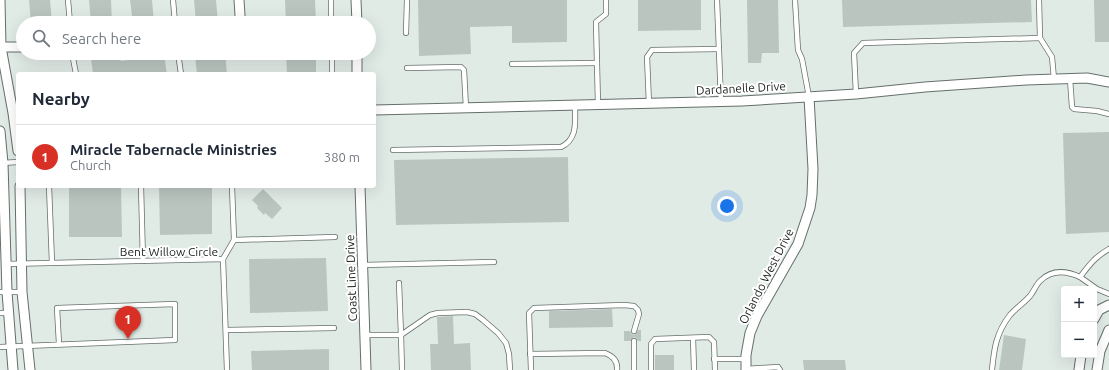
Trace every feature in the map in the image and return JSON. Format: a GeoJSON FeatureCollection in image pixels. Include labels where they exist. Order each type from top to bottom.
{"type":"FeatureCollection","features":[{"type":"Feature","properties":{"kind":"street"},"geometry":{"type":"LineString","coordinates":[[0,0],[1,47],[16,136]]}},
{"type":"Feature","properties":{"kind":"street"},"geometry":{"type":"LineString","coordinates":[[239,0],[240,16]]}},
{"type":"Feature","properties":{"kind":"street"},"geometry":{"type":"LineString","coordinates":[[356,0],[357,16]]}},
{"type":"Feature","properties":{"kind":"street"},"geometry":{"type":"LineString","coordinates":[[1,47],[16,47]]}},
{"type":"Feature","properties":{"kind":"street"},"geometry":{"type":"LineString","coordinates":[[357,60],[357,72]]}},
{"type":"Feature","properties":{"kind":"street","name":"Dardanelle Drive"},"geometry":{"type":"LineString","coordinates":[[376,110],[721,102],[856,94],[925,86],[1054,79],[1087,78],[1109,82]]}},
{"type":"Feature","properties":{"kind":"street","name":"Orlando West Drive"},"geometry":{"type":"LineString","coordinates":[[746,369],[750,333],[757,316],[798,244],[810,208],[814,169],[809,97]]}},
{"type":"Feature","properties":{"kind":"street"},"geometry":{"type":"LineString","coordinates":[[0,131],[6,264],[4,313],[11,346],[13,370]]}},
{"type":"Feature","properties":{"kind":"street"},"geometry":{"type":"LineString","coordinates":[[20,188],[22,292],[30,370]]}},
{"type":"Feature","properties":{"kind":"street","name":"Coast Line Drive"},"geometry":{"type":"LineString","coordinates":[[360,188],[366,370]]}},
{"type":"Feature","properties":{"kind":"street"},"geometry":{"type":"LineString","coordinates":[[1097,314],[1099,310],[1109,304]]}},
{"type":"Feature","properties":{"kind":"street"},"geometry":{"type":"LineString","coordinates":[[1097,370],[1100,351],[1109,330]]}},
{"type":"Feature","properties":{"kind":"street"},"geometry":{"type":"LineString","coordinates":[[1079,370],[1081,358]]}},
{"type":"Feature","properties":{"kind":"lane"},"geometry":{"type":"LineString","coordinates":[[68,0],[69,16]]}},
{"type":"Feature","properties":{"kind":"lane"},"geometry":{"type":"LineString","coordinates":[[173,0],[174,16]]}},
{"type":"Feature","properties":{"kind":"lane"},"geometry":{"type":"LineString","coordinates":[[331,0],[331,16]]}},
{"type":"Feature","properties":{"kind":"lane"},"geometry":{"type":"LineString","coordinates":[[406,33],[407,0]]}},
{"type":"Feature","properties":{"kind":"lane"},"geometry":{"type":"LineString","coordinates":[[598,105],[596,22],[606,14],[606,0]]}},
{"type":"Feature","properties":{"kind":"lane"},"geometry":{"type":"LineString","coordinates":[[717,0],[721,102]]}},
{"type":"Feature","properties":{"kind":"lane"},"geometry":{"type":"LineString","coordinates":[[795,0],[798,50],[802,59],[809,97]]}},
{"type":"Feature","properties":{"kind":"lane"},"geometry":{"type":"LineString","coordinates":[[1039,0],[1040,38],[1052,57],[1054,79]]}},
{"type":"Feature","properties":{"kind":"lane"},"geometry":{"type":"LineString","coordinates":[[856,94],[854,53],[863,43],[1040,38]]}},
{"type":"Feature","properties":{"kind":"lane"},"geometry":{"type":"LineString","coordinates":[[649,104],[647,57],[652,50],[719,49]]}},
{"type":"Feature","properties":{"kind":"lane"},"geometry":{"type":"LineString","coordinates":[[73,60],[76,72]]}},
{"type":"Feature","properties":{"kind":"lane"},"geometry":{"type":"LineString","coordinates":[[179,60],[181,72]]}},
{"type":"Feature","properties":{"kind":"lane"},"geometry":{"type":"LineString","coordinates":[[332,60],[332,72]]}},
{"type":"Feature","properties":{"kind":"lane"},"geometry":{"type":"LineString","coordinates":[[512,64],[597,63]]}},
{"type":"Feature","properties":{"kind":"lane"},"geometry":{"type":"LineString","coordinates":[[406,68],[461,68],[464,70],[466,108]]}},
{"type":"Feature","properties":{"kind":"lane"},"geometry":{"type":"LineString","coordinates":[[1070,79],[1072,107],[1074,109],[1097,111],[1109,114]]}},
{"type":"Feature","properties":{"kind":"lane"},"geometry":{"type":"LineString","coordinates":[[393,150],[561,147],[569,144],[573,137],[575,125],[574,106]]}},
{"type":"Feature","properties":{"kind":"lane"},"geometry":{"type":"LineString","coordinates":[[2,163],[16,162]]}},
{"type":"Feature","properties":{"kind":"lane"},"geometry":{"type":"LineString","coordinates":[[49,188],[52,263]]}},
{"type":"Feature","properties":{"kind":"lane"},"geometry":{"type":"LineString","coordinates":[[141,188],[143,261]]}},
{"type":"Feature","properties":{"kind":"lane"},"geometry":{"type":"LineString","coordinates":[[223,259],[234,240],[232,188]]}},
{"type":"Feature","properties":{"kind":"lane"},"geometry":{"type":"LineString","coordinates":[[234,240],[335,237]]}},
{"type":"Feature","properties":{"kind":"lane"},"geometry":{"type":"LineString","coordinates":[[1080,277],[1091,262],[1102,252],[1109,249]]}},
{"type":"Feature","properties":{"kind":"lane","name":"Bent Willow Circle"},"geometry":{"type":"LineString","coordinates":[[6,264],[223,259],[227,370]]}},
{"type":"Feature","properties":{"kind":"lane"},"geometry":{"type":"LineString","coordinates":[[363,266],[494,262]]}},
{"type":"Feature","properties":{"kind":"lane"},"geometry":{"type":"LineString","coordinates":[[992,370],[996,341],[1001,329],[1010,315],[1029,297],[1040,281],[1057,272],[1073,274],[1097,289],[1109,294]]}},
{"type":"Feature","properties":{"kind":"lane"},"geometry":{"type":"LineString","coordinates":[[399,283],[402,370]]}},
{"type":"Feature","properties":{"kind":"lane"},"geometry":{"type":"LineString","coordinates":[[4,292],[22,292]]}},
{"type":"Feature","properties":{"kind":"lane"},"geometry":{"type":"LineString","coordinates":[[0,347],[176,340],[175,304],[57,308],[59,344]]}},
{"type":"Feature","properties":{"kind":"lane"},"geometry":{"type":"LineString","coordinates":[[531,370],[529,313],[534,308],[634,306],[638,310],[639,314],[634,331]]}},
{"type":"Feature","properties":{"kind":"lane"},"geometry":{"type":"LineString","coordinates":[[365,335],[401,335],[430,315],[438,312],[467,312],[475,314],[484,320],[506,343],[509,354],[510,370]]}},
{"type":"Feature","properties":{"kind":"lane"},"geometry":{"type":"LineString","coordinates":[[226,330],[334,328]]}},
{"type":"Feature","properties":{"kind":"lane"},"geometry":{"type":"LineString","coordinates":[[693,338],[694,370]]}},
{"type":"Feature","properties":{"kind":"lane"},"geometry":{"type":"LineString","coordinates":[[651,370],[651,344],[655,339],[693,338],[709,338],[714,342],[715,370]]}},
{"type":"Feature","properties":{"kind":"lane"},"geometry":{"type":"LineString","coordinates":[[634,341],[634,370]]}},
{"type":"Feature","properties":{"kind":"lane"},"geometry":{"type":"LineString","coordinates":[[530,354],[605,352],[612,356],[616,361],[617,370]]}},
{"type":"Feature","properties":{"kind":"lane"},"geometry":{"type":"LineString","coordinates":[[714,359],[746,359]]}},
{"type":"Feature","properties":{"kind":"lane"},"geometry":{"type":"LineString","coordinates":[[746,369],[778,367],[780,370]]}},
{"type":"Feature","properties":{"kind":"building"},"geometry":{"type":"Polygon","coordinates":[[[29,0],[50,0],[51,16],[30,16],[29,0]]]}},
{"type":"Feature","properties":{"kind":"building"},"geometry":{"type":"Polygon","coordinates":[[[89,0],[111,0],[112,16],[90,16],[89,0]]]}},
{"type":"Feature","properties":{"kind":"building"},"geometry":{"type":"Polygon","coordinates":[[[130,0],[152,0],[153,16],[132,16],[130,0]]]}},
{"type":"Feature","properties":{"kind":"building"},"geometry":{"type":"Polygon","coordinates":[[[194,0],[216,0],[217,16],[195,16],[194,0]]]}},
{"type":"Feature","properties":{"kind":"building"},"geometry":{"type":"Polygon","coordinates":[[[285,0],[315,0],[316,16],[286,16],[285,0]]]}},
{"type":"Feature","properties":{"kind":"building"},"geometry":{"type":"Polygon","coordinates":[[[418,0],[567,0],[567,42],[512,43],[512,26],[470,27],[471,54],[419,56],[418,0]]]}},
{"type":"Feature","properties":{"kind":"building"},"geometry":{"type":"Polygon","coordinates":[[[638,0],[701,0],[701,30],[638,31],[638,0]]]}},
{"type":"Feature","properties":{"kind":"building"},"geometry":{"type":"Polygon","coordinates":[[[747,0],[778,0],[779,53],[762,53],[761,63],[748,63],[747,0]]]}},
{"type":"Feature","properties":{"kind":"building"},"geometry":{"type":"Polygon","coordinates":[[[842,0],[1031,0],[1032,22],[843,27],[842,0]]]}},
{"type":"Feature","properties":{"kind":"building"},"geometry":{"type":"Polygon","coordinates":[[[1094,0],[1109,0],[1109,42],[1095,42],[1094,0]]]}},
{"type":"Feature","properties":{"kind":"building"},"geometry":{"type":"Polygon","coordinates":[[[91,60],[165,60],[167,72],[93,72],[91,60]]]}},
{"type":"Feature","properties":{"kind":"building"},"geometry":{"type":"Polygon","coordinates":[[[196,60],[226,60],[227,72],[197,72],[196,60]]]}},
{"type":"Feature","properties":{"kind":"building"},"geometry":{"type":"Polygon","coordinates":[[[286,60],[316,60],[316,72],[287,72],[286,60]]]}},
{"type":"Feature","properties":{"kind":"building"},"geometry":{"type":"Polygon","coordinates":[[[1109,132],[1109,232],[1066,234],[1063,133],[1109,132]]]}},
{"type":"Feature","properties":{"kind":"building"},"geometry":{"type":"Polygon","coordinates":[[[568,157],[569,222],[396,225],[394,160],[568,157]]]}},
{"type":"Feature","properties":{"kind":"building"},"geometry":{"type":"Polygon","coordinates":[[[69,188],[121,188],[122,237],[69,237],[69,188]]]}},
{"type":"Feature","properties":{"kind":"building"},"geometry":{"type":"Polygon","coordinates":[[[159,188],[212,188],[212,234],[160,235],[159,188]]]}},
{"type":"Feature","properties":{"kind":"building"},"geometry":{"type":"Polygon","coordinates":[[[263,189],[282,208],[272,219],[265,213],[264,215],[252,200],[263,189]]]}},
{"type":"Feature","properties":{"kind":"building"},"geometry":{"type":"Polygon","coordinates":[[[326,258],[328,311],[250,313],[249,259],[326,258]]]}},
{"type":"Feature","properties":{"kind":"building"},"geometry":{"type":"Polygon","coordinates":[[[612,309],[613,327],[549,328],[549,311],[612,309]]]}},
{"type":"Feature","properties":{"kind":"building"},"geometry":{"type":"Polygon","coordinates":[[[453,316],[454,344],[470,343],[471,370],[431,370],[430,344],[438,344],[437,317],[453,316]]]}},
{"type":"Feature","properties":{"kind":"building"},"geometry":{"type":"Polygon","coordinates":[[[638,330],[641,330],[641,341],[638,341],[634,337],[630,341],[624,341],[624,331],[630,331],[634,335],[638,330]]]}},
{"type":"Feature","properties":{"kind":"building"},"geometry":{"type":"Polygon","coordinates":[[[1004,335],[1026,339],[1022,370],[999,370],[1004,335]]]}},
{"type":"Feature","properties":{"kind":"building"},"geometry":{"type":"Polygon","coordinates":[[[329,349],[329,370],[252,370],[251,351],[329,349]]]}},
{"type":"Feature","properties":{"kind":"building"},"geometry":{"type":"Polygon","coordinates":[[[655,355],[674,355],[674,370],[655,370],[655,355]]]}},
{"type":"Feature","properties":{"kind":"building"},"geometry":{"type":"Polygon","coordinates":[[[803,360],[845,360],[846,370],[804,370],[803,360]]]}},
{"type":"Feature","properties":{"kind":"place","name":"Miracle Tabernacle Ministries"},"geometry":{"type":"Point","coordinates":[128,339]}}]}
